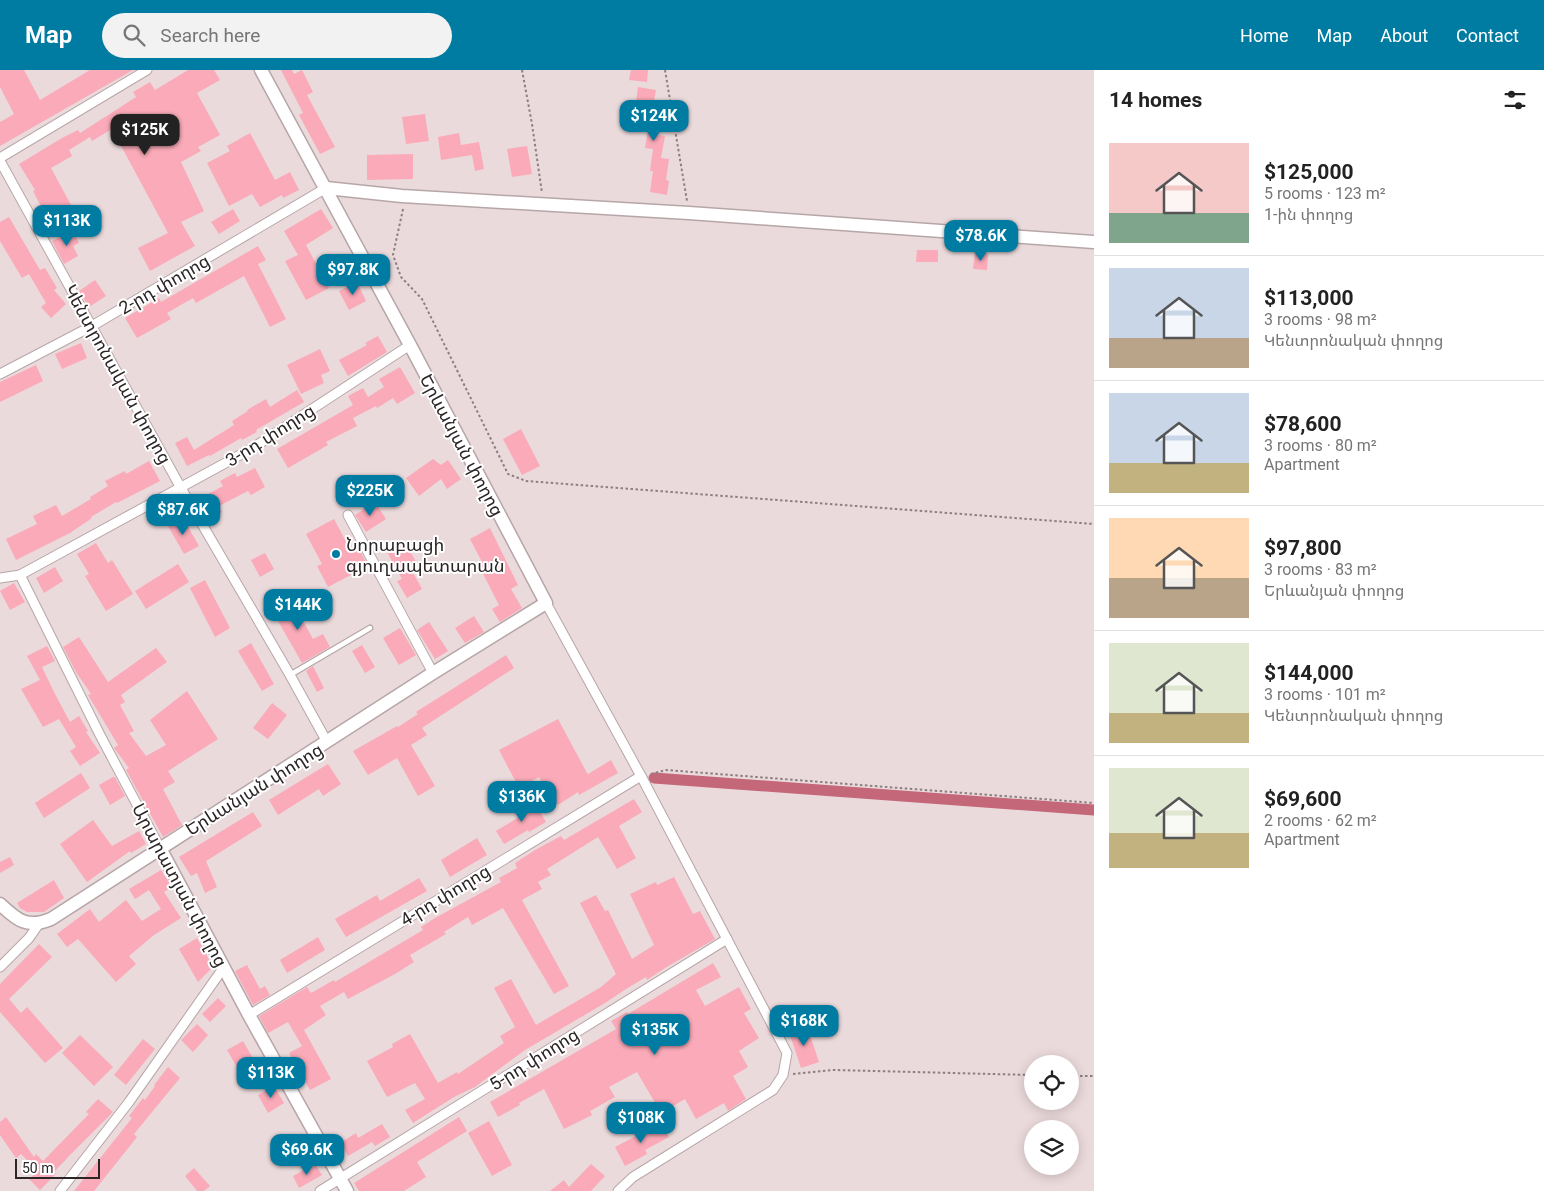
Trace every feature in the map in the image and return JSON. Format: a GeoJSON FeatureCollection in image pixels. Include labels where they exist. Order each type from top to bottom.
{"type":"FeatureCollection","features":[{"type":"Feature","properties":{"kind":"main road","name":"Երևանյան փողոց"},"geometry":{"type":"LineString","coordinates":[[38,924],[51,919],[546,603],[410,345],[261,70]]}},
{"type":"Feature","properties":{"kind":"main road"},"geometry":{"type":"LineString","coordinates":[[326,188],[402,196],[689,213],[1094,242]]}},
{"type":"Feature","properties":{"kind":"main road","name":"Արարատյան փողոց"},"geometry":{"type":"LineString","coordinates":[[160,848],[249,1015],[344,1186]]}},
{"type":"Feature","properties":{"kind":"main road"},"geometry":{"type":"LineString","coordinates":[[0,904],[14,917],[26,923],[38,924]]}},
{"type":"Feature","properties":{"kind":"street"},"geometry":{"type":"LineString","coordinates":[[0,160],[147,70]]}},
{"type":"Feature","properties":{"kind":"street","name":"Կենտրոնական փողոց"},"geometry":{"type":"LineString","coordinates":[[0,160],[182,488],[327,742]]}},
{"type":"Feature","properties":{"kind":"street","name":"2-րդ փողոց"},"geometry":{"type":"LineString","coordinates":[[0,374],[92,326],[326,188]]}},
{"type":"Feature","properties":{"kind":"street","name":"3-րդ փողոց"},"geometry":{"type":"LineString","coordinates":[[0,578],[20,575],[251,449],[410,345]]}},
{"type":"Feature","properties":{"kind":"street"},"geometry":{"type":"LineString","coordinates":[[348,514],[433,674]]}},
{"type":"Feature","properties":{"kind":"street","name":"Արարատյան փողոց"},"geometry":{"type":"LineString","coordinates":[[20,575],[100,735],[160,848]]}},
{"type":"Feature","properties":{"kind":"street"},"geometry":{"type":"LineString","coordinates":[[546,603],[641,776],[787,1053],[783,1075],[773,1090],[633,1177],[618,1191]]}},
{"type":"Feature","properties":{"kind":"street","name":"4-րդ փողոց"},"geometry":{"type":"LineString","coordinates":[[249,1015],[641,776]]}},
{"type":"Feature","properties":{"kind":"street"},"geometry":{"type":"LineString","coordinates":[[0,967],[29,938],[38,924]]}},
{"type":"Feature","properties":{"kind":"street","name":"5-րդ փողոց"},"geometry":{"type":"LineString","coordinates":[[320,1191],[344,1186],[727,939]]}},
{"type":"Feature","properties":{"kind":"street"},"geometry":{"type":"LineString","coordinates":[[60,1191],[129,1102],[224,967]]}},
{"type":"Feature","properties":{"kind":"lane"},"geometry":{"type":"LineString","coordinates":[[290,675],[370,628]]}},
{"type":"Feature","properties":{"kind":"path"},"geometry":{"type":"LineString","coordinates":[[522,70],[532,124],[543,204]]}},
{"type":"Feature","properties":{"kind":"path"},"geometry":{"type":"LineString","coordinates":[[665,70],[689,213]]}},
{"type":"Feature","properties":{"kind":"path"},"geometry":{"type":"LineString","coordinates":[[402,196],[403,212],[394,254],[401,277],[422,299],[508,474],[526,482],[1094,524]]}},
{"type":"Feature","properties":{"kind":"path"},"geometry":{"type":"LineString","coordinates":[[641,776],[666,770],[1094,803]]}},
{"type":"Feature","properties":{"kind":"path"},"geometry":{"type":"LineString","coordinates":[[783,1075],[834,1070],[1024,1075]]}},
{"type":"Feature","properties":{"kind":"path"},"geometry":{"type":"LineString","coordinates":[[1079,1076],[1094,1076]]}},
{"type":"Feature","properties":{"kind":"building"},"geometry":{"type":"Polygon","coordinates":[[[0,70],[24,70],[40,100],[90,70],[133,70],[0,146],[0,122],[14,114],[0,87],[0,70]]]}},
{"type":"Feature","properties":{"kind":"building"},"geometry":{"type":"Polygon","coordinates":[[[188,70],[214,70],[220,80],[197,93],[220,135],[198,147],[201,151],[181,162],[204,211],[181,222],[195,246],[150,271],[138,248],[168,233],[112,129],[92,141],[90,137],[69,150],[72,156],[51,168],[71,205],[47,218],[33,191],[35,190],[19,164],[62,138],[78,130],[80,133],[136,97],[133,92],[150,82],[155,90],[188,70]]]}},
{"type":"Feature","properties":{"kind":"building"},"geometry":{"type":"Polygon","coordinates":[[[281,70],[292,70],[294,74],[302,70],[313,92],[307,95],[335,147],[320,154],[299,115],[303,113],[281,70]]]}},
{"type":"Feature","properties":{"kind":"building"},"geometry":{"type":"Polygon","coordinates":[[[631,70],[648,70],[647,82],[629,80],[631,70]]]}},
{"type":"Feature","properties":{"kind":"building"},"geometry":{"type":"Polygon","coordinates":[[[638,87],[656,90],[652,111],[661,113],[657,135],[665,136],[661,158],[669,159],[666,180],[669,181],[667,195],[650,192],[653,171],[650,171],[653,149],[645,148],[649,125],[641,124],[645,102],[636,101],[638,87]]]}},
{"type":"Feature","properties":{"kind":"building"},"geometry":{"type":"Polygon","coordinates":[[[425,114],[429,141],[406,144],[402,117],[425,114]]]}},
{"type":"Feature","properties":{"kind":"building"},"geometry":{"type":"Polygon","coordinates":[[[250,133],[275,180],[290,172],[299,190],[283,198],[282,195],[260,207],[252,194],[229,206],[207,163],[230,151],[227,146],[250,133]]]}},
{"type":"Feature","properties":{"kind":"building"},"geometry":{"type":"Polygon","coordinates":[[[459,133],[461,145],[479,142],[484,169],[475,171],[472,155],[441,160],[438,137],[459,133]]]}},
{"type":"Feature","properties":{"kind":"building"},"geometry":{"type":"Polygon","coordinates":[[[527,146],[532,174],[512,177],[507,149],[527,146]]]}},
{"type":"Feature","properties":{"kind":"building"},"geometry":{"type":"Polygon","coordinates":[[[413,154],[413,179],[367,180],[367,155],[413,154]]]}},
{"type":"Feature","properties":{"kind":"building"},"geometry":{"type":"Polygon","coordinates":[[[233,209],[240,221],[219,234],[211,222],[233,209]]]}},
{"type":"Feature","properties":{"kind":"building"},"geometry":{"type":"Polygon","coordinates":[[[321,209],[333,228],[306,245],[329,288],[306,300],[285,261],[298,255],[284,231],[321,209]]]}},
{"type":"Feature","properties":{"kind":"building"},"geometry":{"type":"Polygon","coordinates":[[[9,217],[40,270],[45,268],[57,288],[54,290],[66,304],[51,318],[41,307],[46,303],[29,274],[22,278],[0,241],[0,222],[9,217]]]}},
{"type":"Feature","properties":{"kind":"building"},"geometry":{"type":"Polygon","coordinates":[[[73,231],[79,243],[73,246],[78,256],[64,264],[52,241],[73,231]]]}},
{"type":"Feature","properties":{"kind":"building"},"geometry":{"type":"Polygon","coordinates":[[[258,246],[266,260],[258,264],[286,319],[270,327],[244,276],[196,303],[193,298],[167,313],[171,319],[137,338],[125,318],[159,298],[161,302],[258,246]]]}},
{"type":"Feature","properties":{"kind":"building"},"geometry":{"type":"Polygon","coordinates":[[[917,250],[938,250],[938,262],[916,262],[917,250]]]}},
{"type":"Feature","properties":{"kind":"building"},"geometry":{"type":"Polygon","coordinates":[[[975,253],[988,254],[987,270],[973,269],[975,253]]]}},
{"type":"Feature","properties":{"kind":"building"},"geometry":{"type":"Polygon","coordinates":[[[95,280],[106,296],[89,307],[79,291],[95,280]]]}},
{"type":"Feature","properties":{"kind":"building"},"geometry":{"type":"Polygon","coordinates":[[[357,282],[366,301],[349,310],[339,291],[357,282]]]}},
{"type":"Feature","properties":{"kind":"building"},"geometry":{"type":"Polygon","coordinates":[[[378,336],[387,352],[348,376],[339,360],[367,345],[365,343],[378,336]]]}},
{"type":"Feature","properties":{"kind":"building"},"geometry":{"type":"Polygon","coordinates":[[[81,343],[87,358],[62,369],[55,354],[81,343]]]}},
{"type":"Feature","properties":{"kind":"building"},"geometry":{"type":"Polygon","coordinates":[[[320,349],[330,371],[321,375],[324,383],[301,394],[287,365],[320,349]]]}},
{"type":"Feature","properties":{"kind":"building"},"geometry":{"type":"Polygon","coordinates":[[[36,365],[43,381],[0,402],[0,382],[36,365]]]}},
{"type":"Feature","properties":{"kind":"building"},"geometry":{"type":"Polygon","coordinates":[[[400,367],[415,393],[397,404],[393,398],[377,408],[376,406],[353,418],[357,426],[326,442],[328,445],[288,468],[277,449],[353,405],[348,396],[363,388],[368,397],[384,387],[379,379],[400,367]]]}},
{"type":"Feature","properties":{"kind":"building"},"geometry":{"type":"Polygon","coordinates":[[[297,390],[304,402],[256,430],[257,432],[242,440],[241,438],[210,456],[187,466],[175,443],[187,437],[194,450],[234,425],[232,421],[247,410],[266,399],[270,407],[297,390]]]}},
{"type":"Feature","properties":{"kind":"building"},"geometry":{"type":"Polygon","coordinates":[[[521,429],[540,466],[522,475],[503,439],[521,429]]]}},
{"type":"Feature","properties":{"kind":"building"},"geometry":{"type":"Polygon","coordinates":[[[433,459],[441,465],[448,460],[461,479],[447,489],[441,479],[419,496],[406,478],[433,459]]]}},
{"type":"Feature","properties":{"kind":"building"},"geometry":{"type":"Polygon","coordinates":[[[149,461],[160,481],[116,502],[91,517],[70,533],[16,560],[6,539],[37,524],[33,516],[56,505],[62,516],[91,499],[90,497],[108,486],[105,481],[125,471],[126,474],[149,461]]]}},
{"type":"Feature","properties":{"kind":"building"},"geometry":{"type":"Polygon","coordinates":[[[255,468],[265,487],[251,495],[248,491],[219,506],[222,512],[207,520],[197,500],[223,486],[220,481],[235,473],[237,477],[255,468]]]}},
{"type":"Feature","properties":{"kind":"building"},"geometry":{"type":"Polygon","coordinates":[[[375,502],[386,519],[366,532],[355,515],[375,502]]]}},
{"type":"Feature","properties":{"kind":"building"},"geometry":{"type":"Polygon","coordinates":[[[183,518],[199,546],[184,554],[168,526],[183,518]]]}},
{"type":"Feature","properties":{"kind":"building"},"geometry":{"type":"Polygon","coordinates":[[[334,519],[350,549],[357,545],[368,566],[328,587],[317,566],[322,564],[306,534],[334,519]]]}},
{"type":"Feature","properties":{"kind":"building"},"geometry":{"type":"Polygon","coordinates":[[[490,528],[518,585],[511,589],[522,608],[500,622],[492,609],[499,605],[479,566],[483,564],[470,539],[490,528]]]}},
{"type":"Feature","properties":{"kind":"building"},"geometry":{"type":"Polygon","coordinates":[[[404,541],[418,565],[411,569],[422,589],[407,598],[397,581],[402,579],[387,552],[404,541]]]}},
{"type":"Feature","properties":{"kind":"building"},"geometry":{"type":"Polygon","coordinates":[[[96,543],[108,563],[112,560],[133,594],[106,611],[85,576],[89,574],[77,554],[96,543]]]}},
{"type":"Feature","properties":{"kind":"building"},"geometry":{"type":"Polygon","coordinates":[[[265,553],[274,569],[260,577],[251,560],[265,553]]]}},
{"type":"Feature","properties":{"kind":"building"},"geometry":{"type":"Polygon","coordinates":[[[178,564],[189,582],[146,609],[135,591],[178,564]]]}},
{"type":"Feature","properties":{"kind":"building"},"geometry":{"type":"Polygon","coordinates":[[[55,567],[63,581],[44,593],[36,578],[55,567]]]}},
{"type":"Feature","properties":{"kind":"building"},"geometry":{"type":"Polygon","coordinates":[[[205,580],[230,628],[215,637],[190,588],[205,580]]]}},
{"type":"Feature","properties":{"kind":"building"},"geometry":{"type":"Polygon","coordinates":[[[14,583],[25,602],[10,610],[0,591],[14,583]]]}},
{"type":"Feature","properties":{"kind":"building"},"geometry":{"type":"Polygon","coordinates":[[[290,597],[313,639],[323,634],[330,647],[302,663],[270,607],[290,597]]]}},
{"type":"Feature","properties":{"kind":"building"},"geometry":{"type":"Polygon","coordinates":[[[474,616],[484,632],[465,643],[455,628],[474,616]]]}},
{"type":"Feature","properties":{"kind":"building"},"geometry":{"type":"Polygon","coordinates":[[[429,622],[448,651],[435,659],[417,630],[429,622]]]}},
{"type":"Feature","properties":{"kind":"building"},"geometry":{"type":"Polygon","coordinates":[[[400,628],[416,655],[399,665],[383,638],[400,628]]]}},
{"type":"Feature","properties":{"kind":"building"},"geometry":{"type":"Polygon","coordinates":[[[79,637],[108,682],[156,648],[167,662],[121,695],[125,702],[120,705],[134,731],[129,733],[146,756],[166,745],[150,720],[187,691],[218,739],[168,771],[175,782],[163,789],[182,825],[163,837],[126,770],[129,768],[114,748],[118,745],[88,695],[91,694],[76,672],[63,647],[79,637]]]}},
{"type":"Feature","properties":{"kind":"building"},"geometry":{"type":"Polygon","coordinates":[[[251,643],[274,684],[262,691],[238,651],[251,643]]]}},
{"type":"Feature","properties":{"kind":"building"},"geometry":{"type":"Polygon","coordinates":[[[362,645],[375,667],[365,673],[352,651],[362,645]]]}},
{"type":"Feature","properties":{"kind":"building"},"geometry":{"type":"Polygon","coordinates":[[[47,646],[55,661],[42,667],[54,692],[70,722],[79,716],[88,731],[86,732],[100,753],[80,766],[70,751],[76,747],[59,719],[43,727],[21,689],[40,680],[27,656],[47,646]]]}},
{"type":"Feature","properties":{"kind":"building"},"geometry":{"type":"Polygon","coordinates":[[[506,655],[514,668],[422,728],[427,735],[411,745],[435,786],[418,796],[397,758],[368,775],[353,751],[398,727],[418,714],[416,712],[506,655]]]}},
{"type":"Feature","properties":{"kind":"building"},"geometry":{"type":"Polygon","coordinates":[[[313,666],[324,688],[317,692],[306,671],[313,666]]]}},
{"type":"Feature","properties":{"kind":"building"},"geometry":{"type":"Polygon","coordinates":[[[272,703],[287,715],[268,739],[253,728],[272,703]]]}},
{"type":"Feature","properties":{"kind":"building"},"geometry":{"type":"Polygon","coordinates":[[[558,719],[588,774],[611,760],[618,773],[579,795],[578,792],[558,805],[544,781],[542,782],[539,777],[519,788],[499,750],[558,719]]]}},
{"type":"Feature","properties":{"kind":"building"},"geometry":{"type":"Polygon","coordinates":[[[328,764],[341,784],[323,796],[319,789],[278,815],[269,800],[328,764]]]}},
{"type":"Feature","properties":{"kind":"building"},"geometry":{"type":"Polygon","coordinates":[[[81,773],[90,788],[44,818],[35,803],[81,773]]]}},
{"type":"Feature","properties":{"kind":"building"},"geometry":{"type":"Polygon","coordinates":[[[115,777],[125,796],[110,805],[99,785],[115,777]]]}},
{"type":"Feature","properties":{"kind":"building"},"geometry":{"type":"Polygon","coordinates":[[[634,799],[642,812],[619,826],[636,858],[617,869],[598,837],[547,869],[551,875],[538,882],[542,889],[522,900],[569,986],[554,994],[503,908],[472,925],[468,917],[444,932],[446,934],[410,955],[414,962],[395,974],[348,999],[344,992],[320,1006],[326,1015],[304,1030],[331,1079],[310,1090],[289,1053],[302,1046],[288,1022],[268,1033],[259,1016],[307,987],[311,993],[334,980],[335,982],[423,930],[421,927],[435,918],[501,882],[499,878],[517,868],[515,863],[535,850],[561,836],[564,840],[634,799]]]}},
{"type":"Feature","properties":{"kind":"building"},"geometry":{"type":"Polygon","coordinates":[[[533,800],[546,822],[504,844],[496,831],[521,816],[517,809],[533,800]]]}},
{"type":"Feature","properties":{"kind":"building"},"geometry":{"type":"Polygon","coordinates":[[[253,812],[262,826],[206,861],[217,887],[205,893],[197,873],[191,876],[179,857],[253,812]]]}},
{"type":"Feature","properties":{"kind":"building"},"geometry":{"type":"Polygon","coordinates":[[[93,820],[112,846],[139,831],[146,844],[131,853],[130,851],[87,882],[60,844],[93,820]]]}},
{"type":"Feature","properties":{"kind":"building"},"geometry":{"type":"Polygon","coordinates":[[[477,838],[487,855],[450,877],[441,860],[477,838]]]}},
{"type":"Feature","properties":{"kind":"building"},"geometry":{"type":"Polygon","coordinates":[[[10,857],[14,865],[0,873],[0,862],[10,857]]]}},
{"type":"Feature","properties":{"kind":"building"},"geometry":{"type":"Polygon","coordinates":[[[161,870],[172,887],[164,892],[181,918],[154,935],[129,956],[136,964],[116,982],[78,939],[67,947],[57,934],[90,909],[99,922],[126,900],[142,921],[161,909],[149,890],[135,899],[129,889],[161,870]]]}},
{"type":"Feature","properties":{"kind":"building"},"geometry":{"type":"Polygon","coordinates":[[[674,877],[693,914],[700,911],[715,939],[647,980],[646,977],[525,1050],[475,1087],[454,1097],[413,1123],[405,1110],[425,1099],[415,1083],[387,1097],[367,1061],[393,1047],[392,1044],[410,1034],[438,1083],[457,1072],[458,1074],[504,1043],[500,1036],[515,1027],[494,988],[511,979],[536,1025],[601,987],[616,974],[580,903],[596,895],[605,911],[608,910],[632,959],[654,945],[630,894],[656,882],[657,885],[674,877]]]}},
{"type":"Feature","properties":{"kind":"building"},"geometry":{"type":"Polygon","coordinates":[[[419,878],[427,891],[346,937],[335,919],[377,895],[380,901],[419,878]]]}},
{"type":"Feature","properties":{"kind":"building"},"geometry":{"type":"Polygon","coordinates":[[[54,880],[64,898],[44,912],[27,912],[20,908],[17,903],[54,880]]]}},
{"type":"Feature","properties":{"kind":"building"},"geometry":{"type":"Polygon","coordinates":[[[318,937],[325,950],[287,973],[280,960],[318,937]]]}},
{"type":"Feature","properties":{"kind":"building"},"geometry":{"type":"Polygon","coordinates":[[[197,938],[213,967],[198,982],[179,949],[197,938]]]}},
{"type":"Feature","properties":{"kind":"building"},"geometry":{"type":"Polygon","coordinates":[[[39,944],[52,957],[9,999],[21,1013],[27,1007],[63,1048],[45,1063],[0,1012],[0,984],[39,944]]]}},
{"type":"Feature","properties":{"kind":"building"},"geometry":{"type":"Polygon","coordinates":[[[713,963],[721,977],[696,990],[705,1006],[739,987],[751,1009],[744,1013],[759,1038],[739,1051],[748,1067],[733,1076],[746,1099],[728,1111],[724,1103],[696,1119],[685,1099],[661,1113],[637,1072],[609,1087],[615,1097],[590,1111],[592,1115],[564,1129],[544,1089],[498,1117],[490,1102],[616,1029],[611,1021],[627,1012],[628,1014],[713,963]]]}},
{"type":"Feature","properties":{"kind":"building"},"geometry":{"type":"Polygon","coordinates":[[[247,965],[260,989],[265,986],[270,995],[253,1005],[235,971],[247,965]]]}},
{"type":"Feature","properties":{"kind":"building"},"geometry":{"type":"Polygon","coordinates":[[[218,998],[226,1006],[210,1022],[202,1014],[218,998]]]}},
{"type":"Feature","properties":{"kind":"building"},"geometry":{"type":"Polygon","coordinates":[[[197,1024],[208,1035],[193,1052],[181,1040],[197,1024]]]}},
{"type":"Feature","properties":{"kind":"building"},"geometry":{"type":"Polygon","coordinates":[[[807,1026],[819,1062],[801,1068],[789,1032],[807,1026]]]}},
{"type":"Feature","properties":{"kind":"building"},"geometry":{"type":"Polygon","coordinates":[[[80,1035],[113,1067],[94,1086],[62,1053],[80,1035]]]}},
{"type":"Feature","properties":{"kind":"building"},"geometry":{"type":"Polygon","coordinates":[[[143,1039],[155,1049],[126,1085],[114,1075],[143,1039]]]}},
{"type":"Feature","properties":{"kind":"building"},"geometry":{"type":"Polygon","coordinates":[[[243,1041],[258,1067],[242,1076],[227,1050],[243,1041]]]}},
{"type":"Feature","properties":{"kind":"building"},"geometry":{"type":"Polygon","coordinates":[[[168,1067],[180,1078],[134,1134],[137,1137],[94,1191],[74,1191],[132,1118],[129,1116],[143,1098],[145,1100],[168,1067]]]}},
{"type":"Feature","properties":{"kind":"building"},"geometry":{"type":"Polygon","coordinates":[[[274,1086],[284,1103],[268,1113],[258,1095],[274,1086]]]}},
{"type":"Feature","properties":{"kind":"building"},"geometry":{"type":"Polygon","coordinates":[[[98,1099],[113,1112],[54,1172],[56,1174],[40,1190],[29,1179],[38,1171],[21,1154],[16,1158],[0,1135],[0,1122],[6,1117],[34,1157],[36,1154],[43,1161],[89,1114],[86,1112],[98,1099]]]}},
{"type":"Feature","properties":{"kind":"building"},"geometry":{"type":"Polygon","coordinates":[[[459,1117],[467,1131],[417,1162],[426,1177],[404,1191],[359,1191],[354,1183],[459,1117]]]}},
{"type":"Feature","properties":{"kind":"building"},"geometry":{"type":"Polygon","coordinates":[[[489,1121],[512,1165],[492,1176],[468,1133],[489,1121]]]}},
{"type":"Feature","properties":{"kind":"building"},"geometry":{"type":"Polygon","coordinates":[[[661,1123],[669,1137],[645,1150],[647,1154],[625,1166],[615,1147],[661,1123]]]}},
{"type":"Feature","properties":{"kind":"building"},"geometry":{"type":"Polygon","coordinates":[[[382,1124],[390,1137],[375,1146],[372,1142],[348,1156],[340,1143],[356,1133],[358,1138],[382,1124]]]}},
{"type":"Feature","properties":{"kind":"building"},"geometry":{"type":"Polygon","coordinates":[[[315,1164],[322,1175],[299,1188],[293,1176],[315,1164]]]}},
{"type":"Feature","properties":{"kind":"building"},"geometry":{"type":"Polygon","coordinates":[[[591,1164],[605,1176],[591,1191],[550,1191],[564,1180],[569,1187],[591,1164]]]}},
{"type":"Feature","properties":{"kind":"building"},"geometry":{"type":"Polygon","coordinates":[[[194,1168],[210,1186],[204,1191],[197,1191],[185,1176],[194,1168]]]}},
{"type":"Feature","properties":{"kind":"waterway"},"geometry":{"type":"LineString","coordinates":[[654,778],[1094,810]]}},
{"type":"Feature","properties":{"kind":"place","name":"Նորաբացի գյուղապետարան"},"geometry":{"type":"Point","coordinates":[336,554]}}]}
